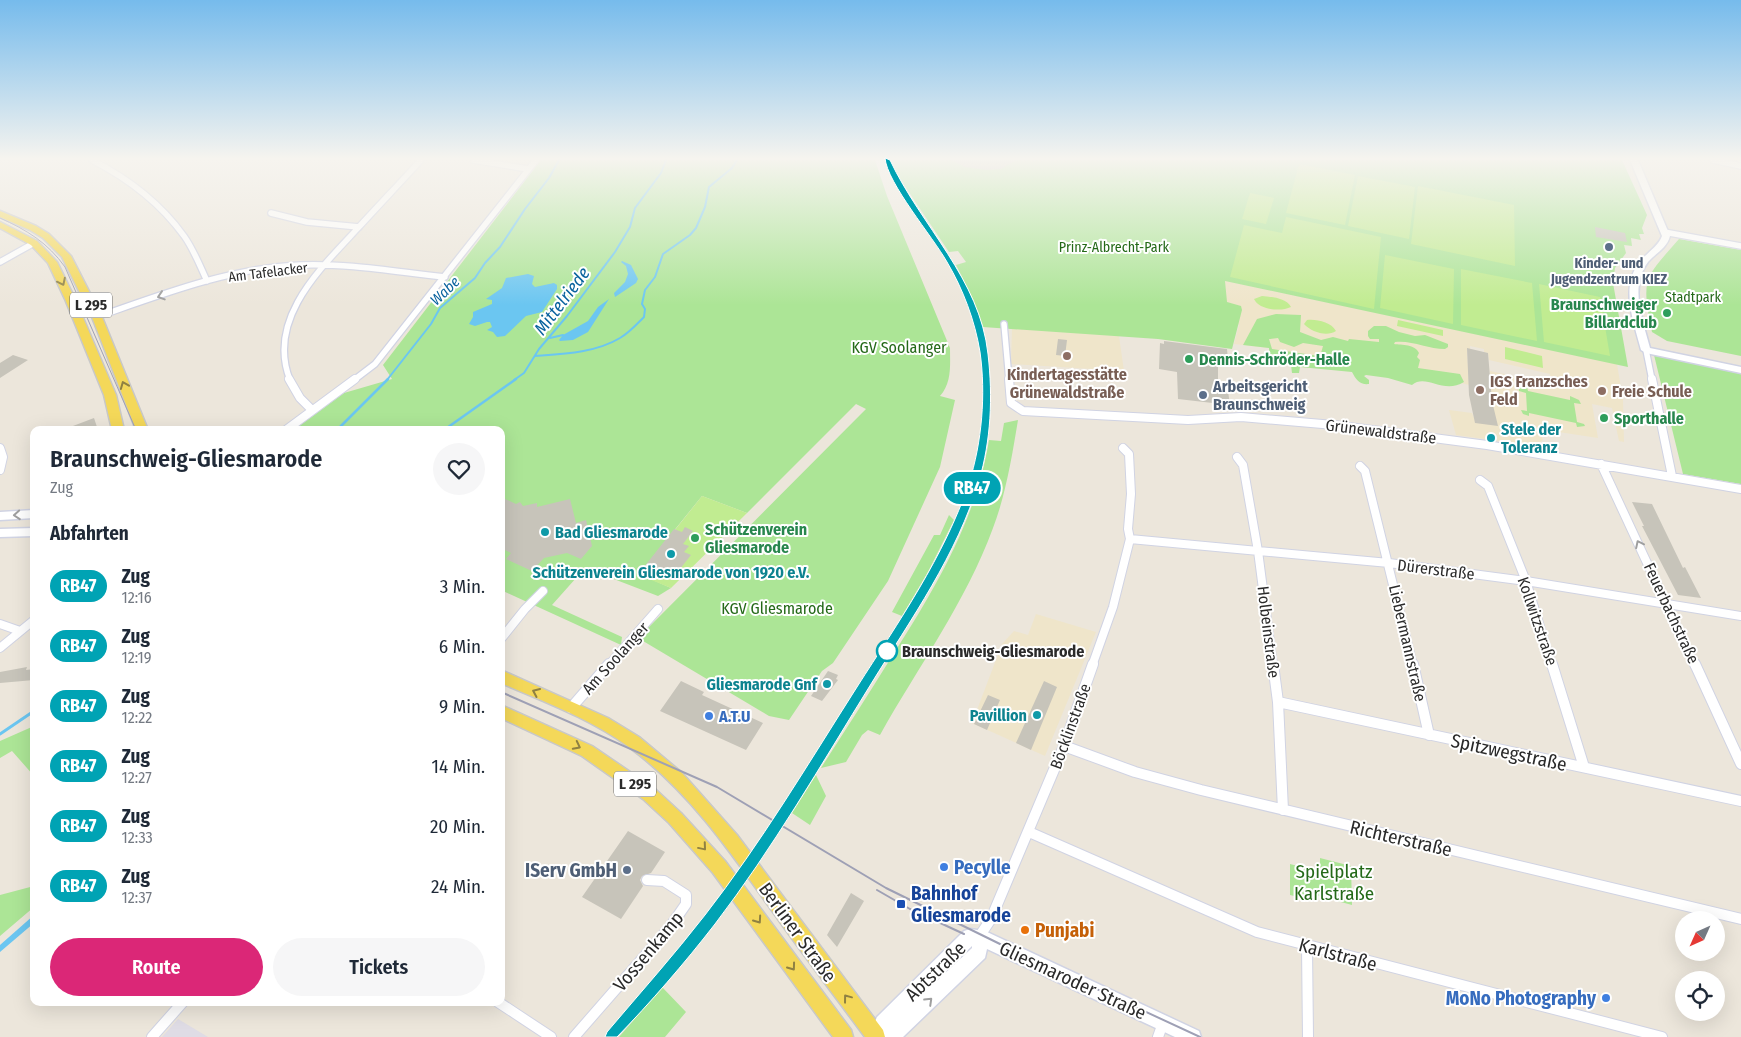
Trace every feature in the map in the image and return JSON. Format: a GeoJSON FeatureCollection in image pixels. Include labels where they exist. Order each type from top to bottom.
{"type":"FeatureCollection","features":[{"type":"Feature","properties":{"kind":"main road","name":"L 295"},"geometry":{"type":"LineString","coordinates":[[0,214],[32,228],[57,246],[76,274],[97,317],[140,426]]}},
{"type":"Feature","properties":{"kind":"main road","name":"L 295"},"geometry":{"type":"LineString","coordinates":[[0,225],[34,243],[52,262],[70,299],[110,395],[117,426]]}},
{"type":"Feature","properties":{"kind":"main road","name":"Berliner Straße"},"geometry":{"type":"LineString","coordinates":[[505,678],[571,708],[633,741],[662,764],[700,801],[735,844],[822,966],[877,1037]]}},
{"type":"Feature","properties":{"kind":"main road","name":"Berliner Straße"},"geometry":{"type":"LineString","coordinates":[[505,713],[587,751],[649,794],[675,818],[719,867],[844,1037]]}},
{"type":"Feature","properties":{"kind":"street"},"geometry":{"type":"LineString","coordinates":[[158,208],[184,236],[207,281]]}},
{"type":"Feature","properties":{"kind":"street"},"geometry":{"type":"LineString","coordinates":[[312,410],[298,396],[289,380],[284,364],[283,346],[286,327],[292,311],[323,266],[376,208]]}},
{"type":"Feature","properties":{"kind":"street"},"geometry":{"type":"LineString","coordinates":[[291,426],[375,364],[498,208]]}},
{"type":"Feature","properties":{"kind":"street"},"geometry":{"type":"LineString","coordinates":[[1655,208],[1666,236],[1656,252],[1647,258],[1638,269],[1634,286],[1634,303],[1645,346],[1672,476]]}},
{"type":"Feature","properties":{"kind":"street"},"geometry":{"type":"LineString","coordinates":[[272,213],[307,222],[360,226]]}},
{"type":"Feature","properties":{"kind":"street"},"geometry":{"type":"LineString","coordinates":[[1664,232],[1741,246]]}},
{"type":"Feature","properties":{"kind":"street"},"geometry":{"type":"LineString","coordinates":[[0,262],[34,243]]}},
{"type":"Feature","properties":{"kind":"street","name":"Am Tafelacker"},"geometry":{"type":"LineString","coordinates":[[97,317],[207,281],[265,269],[300,265],[323,266],[445,277]]}},
{"type":"Feature","properties":{"kind":"street","name":"Grünewaldstraße"},"geometry":{"type":"LineString","coordinates":[[1004,324],[1011,403],[1024,411],[1188,420],[1204,417],[1228,418],[1317,424],[1438,437],[1741,489]]}},
{"type":"Feature","properties":{"kind":"street"},"geometry":{"type":"LineString","coordinates":[[1645,346],[1741,362]]}},
{"type":"Feature","properties":{"kind":"street"},"geometry":{"type":"LineString","coordinates":[[1645,346],[1741,370]]}},
{"type":"Feature","properties":{"kind":"street"},"geometry":{"type":"LineString","coordinates":[[0,448],[3,457],[0,470]]}},
{"type":"Feature","properties":{"kind":"street","name":"Böcklinstraße"},"geometry":{"type":"LineString","coordinates":[[979,937],[991,919],[1064,746],[1113,606],[1130,539],[1128,528],[1131,472],[1129,454],[1123,448]]}},
{"type":"Feature","properties":{"kind":"street","name":"Holbeinstraße"},"geometry":{"type":"LineString","coordinates":[[1237,458],[1243,464],[1258,551],[1278,702],[1282,810]]}},
{"type":"Feature","properties":{"kind":"street","name":"Feuerbachstraße"},"geometry":{"type":"LineString","coordinates":[[1601,464],[1668,604],[1741,764]]}},
{"type":"Feature","properties":{"kind":"street","name":"Liebermannstraße"},"geometry":{"type":"LineString","coordinates":[[1360,466],[1365,471],[1389,563],[1429,735]]}},
{"type":"Feature","properties":{"kind":"street","name":"Kollwitzstraße"},"geometry":{"type":"LineString","coordinates":[[1480,480],[1488,486],[1526,580],[1584,768]]}},
{"type":"Feature","properties":{"kind":"street"},"geometry":{"type":"LineString","coordinates":[[0,516],[30,514]]}},
{"type":"Feature","properties":{"kind":"street"},"geometry":{"type":"LineString","coordinates":[[0,533],[30,532]]}},
{"type":"Feature","properties":{"kind":"street","name":"Dürerstraße"},"geometry":{"type":"LineString","coordinates":[[1130,539],[1389,563],[1526,580],[1741,616]]}},
{"type":"Feature","properties":{"kind":"street"},"geometry":{"type":"LineString","coordinates":[[505,634],[525,609],[543,591]]}},
{"type":"Feature","properties":{"kind":"street","name":"Am Soolanger"},"geometry":{"type":"LineString","coordinates":[[571,708],[658,609]]}},
{"type":"Feature","properties":{"kind":"street"},"geometry":{"type":"LineString","coordinates":[[0,648],[30,623]]}},
{"type":"Feature","properties":{"kind":"street"},"geometry":{"type":"LineString","coordinates":[[0,624],[20,631]]}},
{"type":"Feature","properties":{"kind":"street","name":"Spitzwegstraße"},"geometry":{"type":"LineString","coordinates":[[1278,702],[1741,801]]}},
{"type":"Feature","properties":{"kind":"street","name":"Richterstraße"},"geometry":{"type":"LineString","coordinates":[[1064,746],[1152,777],[1282,810],[1741,919]]}},
{"type":"Feature","properties":{"kind":"street","name":"Karlstraße"},"geometry":{"type":"LineString","coordinates":[[1029,832],[1228,921],[1257,932],[1655,1036]]}},
{"type":"Feature","properties":{"kind":"street","name":"Vossenkamp"},"geometry":{"type":"LineString","coordinates":[[574,1037],[670,927],[686,904],[686,895],[664,881],[647,880]]}},
{"type":"Feature","properties":{"kind":"street","name":"Abtstraße"},"geometry":{"type":"LineString","coordinates":[[877,1037],[894,1034],[975,956],[979,952],[981,942],[979,937]]}},
{"type":"Feature","properties":{"kind":"street","name":"Gliesmaroder Straße"},"geometry":{"type":"LineString","coordinates":[[979,937],[1160,1030],[1193,1037]]}},
{"type":"Feature","properties":{"kind":"street"},"geometry":{"type":"LineString","coordinates":[[1307,946],[1308,1037]]}},
{"type":"Feature","properties":{"kind":"street"},"geometry":{"type":"LineString","coordinates":[[152,1037],[179,1006]]}},
{"type":"Feature","properties":{"kind":"street"},"geometry":{"type":"LineString","coordinates":[[504,1006],[551,1037]]}},
{"type":"Feature","properties":{"kind":"shaded area"},"geometry":{"type":"Polygon","coordinates":[[[1217,279],[1617,364],[1623,400],[1624,442],[1619,441],[1612,408],[1592,404],[1598,438],[1539,429],[1543,440],[1536,445],[1530,445],[1456,435],[1449,410],[1472,413],[1476,423],[1492,401],[1490,371],[1551,384],[1550,374],[1489,360],[1488,353],[1484,352],[1484,349],[1470,346],[1470,349],[1467,349],[1469,385],[1437,377],[1270,359],[1269,348],[1234,344],[1239,325],[1215,304],[1217,279]]]}},
{"type":"Feature","properties":{"kind":"shaded area","name":"Kindertagesstätte Grünewaldstraße"},"geometry":{"type":"Polygon","coordinates":[[[1012,328],[1119,336],[1124,371],[1011,364],[1012,328]]]}},
{"type":"Feature","properties":{"kind":"shaded area"},"geometry":{"type":"Polygon","coordinates":[[[1036,614],[1096,632],[1045,756],[972,723],[1002,644],[1014,631],[1028,635],[1036,614]]]}},
{"type":"Feature","properties":{"kind":"shaded area"},"geometry":{"type":"Polygon","coordinates":[[[178,1019],[208,1037],[162,1037],[178,1019]]]}},
{"type":"Feature","properties":{"kind":"green space"},"geometry":{"type":"Polygon","coordinates":[[[504,208],[892,208],[950,348],[950,367],[947,385],[940,396],[955,400],[940,467],[888,581],[833,663],[822,671],[789,720],[769,716],[638,638],[866,409],[856,404],[747,513],[702,496],[639,574],[671,588],[658,596],[585,568],[552,605],[622,637],[621,645],[505,592],[505,426],[299,426],[344,393],[392,379],[383,365],[504,208]]]}},
{"type":"Feature","properties":{"kind":"green space","name":"Prinz-Albrecht-Park"},"geometry":{"type":"Polygon","coordinates":[[[920,208],[1644,208],[1647,215],[1642,228],[1644,234],[1639,234],[1641,240],[1631,238],[1632,246],[1624,245],[1626,253],[1615,268],[1613,283],[1628,367],[1225,281],[1227,302],[1241,306],[1242,310],[1232,349],[1158,339],[983,327],[973,299],[956,265],[966,262],[958,251],[949,252],[920,208]]]}},
{"type":"Feature","properties":{"kind":"green space"},"geometry":{"type":"Polygon","coordinates":[[[1245,208],[1271,208],[1266,224],[1242,219],[1245,208]]]}},
{"type":"Feature","properties":{"kind":"green space"},"geometry":{"type":"Polygon","coordinates":[[[1287,208],[1348,208],[1345,225],[1286,213],[1287,208]]]}},
{"type":"Feature","properties":{"kind":"green space"},"geometry":{"type":"Polygon","coordinates":[[[1352,208],[1413,208],[1409,239],[1348,226],[1352,208]]]}},
{"type":"Feature","properties":{"kind":"green space"},"geometry":{"type":"Polygon","coordinates":[[[1415,208],[1514,208],[1515,266],[1411,244],[1415,208]]]}},
{"type":"Feature","properties":{"kind":"green space"},"geometry":{"type":"Polygon","coordinates":[[[1286,217],[1381,237],[1374,309],[1230,277],[1244,225],[1282,233],[1286,217]]]}},
{"type":"Feature","properties":{"kind":"green space","name":"Stadtpark"},"geometry":{"type":"Polygon","coordinates":[[[1679,239],[1741,250],[1741,356],[1667,341],[1652,332],[1646,289],[1648,280],[1658,263],[1679,239]]]}},
{"type":"Feature","properties":{"kind":"green space"},"geometry":{"type":"Polygon","coordinates":[[[1385,255],[1454,269],[1453,324],[1380,308],[1385,255]]]}},
{"type":"Feature","properties":{"kind":"green space"},"geometry":{"type":"Polygon","coordinates":[[[1461,269],[1532,283],[1537,341],[1461,325],[1461,269]]]}},
{"type":"Feature","properties":{"kind":"green space"},"geometry":{"type":"Polygon","coordinates":[[[1539,284],[1600,297],[1610,356],[1544,342],[1539,284]]]}},
{"type":"Feature","properties":{"kind":"green space"},"geometry":{"type":"Polygon","coordinates":[[[1262,296],[1282,300],[1291,307],[1276,310],[1265,308],[1260,306],[1254,299],[1262,296]]]}},
{"type":"Feature","properties":{"kind":"green space"},"geometry":{"type":"Polygon","coordinates":[[[1276,314],[1301,315],[1300,332],[1321,340],[1333,337],[1348,341],[1349,339],[1379,342],[1379,339],[1370,339],[1368,336],[1368,331],[1374,326],[1386,326],[1415,336],[1425,335],[1448,344],[1448,347],[1439,349],[1414,343],[1395,342],[1394,344],[1408,346],[1417,350],[1419,353],[1417,357],[1420,360],[1418,368],[1460,374],[1464,382],[1449,386],[1423,381],[1412,385],[1388,378],[1366,375],[1364,376],[1369,380],[1369,384],[1363,384],[1352,372],[1300,367],[1299,373],[1292,373],[1291,365],[1270,362],[1269,348],[1243,345],[1257,319],[1276,314]],[[1278,338],[1269,339],[1272,349],[1326,357],[1321,353],[1323,346],[1303,343],[1294,347],[1280,342],[1278,338]]]}},
{"type":"Feature","properties":{"kind":"green space"},"geometry":{"type":"Polygon","coordinates":[[[1307,320],[1315,320],[1331,325],[1336,331],[1324,334],[1315,331],[1304,324],[1307,320]]]}},
{"type":"Feature","properties":{"kind":"green space"},"geometry":{"type":"Polygon","coordinates":[[[1398,320],[1443,330],[1443,336],[1397,326],[1398,320]]]}},
{"type":"Feature","properties":{"kind":"green space"},"geometry":{"type":"Polygon","coordinates":[[[1505,347],[1542,356],[1543,368],[1505,359],[1505,347]]]}},
{"type":"Feature","properties":{"kind":"green space"},"geometry":{"type":"Polygon","coordinates":[[[1654,355],[1741,374],[1741,484],[1683,474],[1654,355]]]}},
{"type":"Feature","properties":{"kind":"green space"},"geometry":{"type":"Polygon","coordinates":[[[1527,387],[1528,391],[1570,400],[1570,396],[1579,400],[1581,404],[1574,403],[1577,422],[1585,426],[1577,427],[1576,423],[1529,413],[1529,416],[1523,414],[1521,410],[1527,411],[1526,393],[1519,391],[1519,388],[1527,387]]]}},
{"type":"Feature","properties":{"kind":"green space"},"geometry":{"type":"Polygon","coordinates":[[[1018,420],[1008,475],[998,515],[982,555],[941,634],[880,735],[868,730],[862,735],[846,762],[821,768],[921,609],[951,555],[974,499],[983,470],[989,440],[1001,441],[1004,423],[1018,420]]]}},
{"type":"Feature","properties":{"kind":"green space","name":"Schützenverein Gliesmarode"},"geometry":{"type":"Polygon","coordinates":[[[702,496],[747,513],[671,588],[639,575],[702,496]]]}},
{"type":"Feature","properties":{"kind":"green space"},"geometry":{"type":"Polygon","coordinates":[[[949,515],[954,520],[928,572],[902,616],[892,612],[934,535],[940,535],[949,515]]]}},
{"type":"Feature","properties":{"kind":"green space"},"geometry":{"type":"Polygon","coordinates":[[[30,728],[30,771],[12,751],[0,758],[0,741],[30,728]]]}},
{"type":"Feature","properties":{"kind":"green space"},"geometry":{"type":"Polygon","coordinates":[[[816,775],[826,796],[810,825],[792,813],[816,775]]]}},
{"type":"Feature","properties":{"kind":"green space","name":"Spielplatz Karlstraße"},"geometry":{"type":"Polygon","coordinates":[[[1320,858],[1351,866],[1352,905],[1311,894],[1311,900],[1290,895],[1290,864],[1320,872],[1320,858]]]}},
{"type":"Feature","properties":{"kind":"green space"},"geometry":{"type":"Polygon","coordinates":[[[30,887],[30,910],[0,936],[0,895],[30,887]]]}},
{"type":"Feature","properties":{"kind":"green space"},"geometry":{"type":"Polygon","coordinates":[[[662,987],[686,1012],[665,1037],[619,1037],[662,987]]]}},
{"type":"Feature","properties":{"kind":"water"},"geometry":{"type":"Polygon","coordinates":[[[622,261],[631,265],[638,279],[636,283],[615,297],[614,293],[625,282],[628,274],[626,266],[622,261]]]}},
{"type":"Feature","properties":{"kind":"water"},"geometry":{"type":"Polygon","coordinates":[[[528,274],[534,276],[532,284],[535,287],[554,283],[557,285],[557,289],[542,312],[526,316],[505,336],[497,337],[493,332],[487,330],[492,327],[490,322],[475,326],[469,324],[473,317],[473,312],[492,304],[492,300],[486,299],[502,288],[506,278],[528,274]]]}},
{"type":"Feature","properties":{"kind":"water"},"geometry":{"type":"Polygon","coordinates":[[[609,299],[588,332],[573,340],[559,340],[563,335],[588,321],[598,307],[609,299]]]}},
{"type":"Feature","properties":{"kind":"water"},"geometry":{"type":"Polygon","coordinates":[[[30,919],[30,926],[0,952],[0,945],[30,919]]]}},
{"type":"Feature","properties":{"kind":"building"},"geometry":{"type":"Polygon","coordinates":[[[1595,227],[1625,233],[1627,242],[1596,237],[1595,227]]]}},
{"type":"Feature","properties":{"kind":"building"},"geometry":{"type":"Polygon","coordinates":[[[1058,339],[1067,340],[1065,356],[1056,355],[1058,339]]]}},
{"type":"Feature","properties":{"kind":"building"},"geometry":{"type":"Polygon","coordinates":[[[1164,341],[1227,349],[1228,360],[1218,359],[1218,390],[1228,391],[1230,405],[1178,399],[1177,372],[1159,369],[1160,343],[1164,344],[1164,341]]]}},
{"type":"Feature","properties":{"kind":"building","name":"IGS Franzsches Feld"},"geometry":{"type":"Polygon","coordinates":[[[1467,348],[1488,353],[1492,401],[1498,426],[1475,423],[1469,395],[1467,348]]]}},
{"type":"Feature","properties":{"kind":"building"},"geometry":{"type":"Polygon","coordinates":[[[13,355],[28,360],[0,378],[0,363],[13,355]]]}},
{"type":"Feature","properties":{"kind":"building"},"geometry":{"type":"Polygon","coordinates":[[[94,418],[97,426],[73,426],[94,418]]]}},
{"type":"Feature","properties":{"kind":"building","name":"Bad Gliesmarode"},"geometry":{"type":"Polygon","coordinates":[[[505,499],[516,504],[520,502],[523,506],[537,503],[537,507],[570,499],[576,523],[586,520],[592,546],[581,559],[567,553],[544,558],[532,571],[506,559],[511,553],[505,550],[505,499]]]}},
{"type":"Feature","properties":{"kind":"building"},"geometry":{"type":"Polygon","coordinates":[[[1632,502],[1652,504],[1683,568],[1685,567],[1701,598],[1678,595],[1642,526],[1644,526],[1632,502]]]}},
{"type":"Feature","properties":{"kind":"building","name":"Schützenverein Gliesmarode von 1920 e.V."},"geometry":{"type":"Polygon","coordinates":[[[685,527],[693,531],[683,544],[689,546],[684,552],[691,555],[672,579],[644,567],[674,529],[682,532],[685,527]]]}},
{"type":"Feature","properties":{"kind":"building"},"geometry":{"type":"Polygon","coordinates":[[[27,667],[26,670],[30,670],[30,680],[0,683],[0,672],[27,667]]]}},
{"type":"Feature","properties":{"kind":"building","name":"Gliesmarode Gnf"},"geometry":{"type":"Polygon","coordinates":[[[828,671],[838,675],[836,679],[838,680],[822,701],[811,696],[828,671]]]}},
{"type":"Feature","properties":{"kind":"building","name":"A.T.U"},"geometry":{"type":"Polygon","coordinates":[[[681,681],[704,692],[702,695],[763,723],[746,750],[660,711],[681,681]]]}},
{"type":"Feature","properties":{"kind":"building","name":"Pavillion"},"geometry":{"type":"Polygon","coordinates":[[[1044,681],[1057,687],[1031,750],[1016,743],[1044,681]]]}},
{"type":"Feature","properties":{"kind":"building","name":"Pavillion"},"geometry":{"type":"Polygon","coordinates":[[[988,695],[1000,700],[987,730],[974,724],[988,695]]]}},
{"type":"Feature","properties":{"kind":"building","name":"IServ GmbH"},"geometry":{"type":"Polygon","coordinates":[[[628,831],[665,852],[651,873],[642,876],[640,880],[643,886],[621,919],[582,897],[628,831]]]}},
{"type":"Feature","properties":{"kind":"building"},"geometry":{"type":"Polygon","coordinates":[[[851,893],[864,901],[837,947],[827,935],[851,893]]]}},
{"type":"Feature","properties":{"kind":"waterway","name":"Wabe"},"geometry":{"type":"LineString","coordinates":[[387,380],[431,324],[440,308],[475,278],[485,263],[500,247],[525,208]]}},
{"type":"Feature","properties":{"kind":"waterway","name":"Mittelriede"},"geometry":{"type":"LineString","coordinates":[[514,380],[524,373],[539,349],[567,316],[615,252],[630,227],[635,208]]}},
{"type":"Feature","properties":{"kind":"waterway"},"geometry":{"type":"LineString","coordinates":[[535,356],[590,350],[610,343],[627,334],[644,317],[645,309],[642,304],[645,290],[655,277],[663,254],[690,235],[696,228],[704,208]]}},
{"type":"Feature","properties":{"kind":"waterway"},"geometry":{"type":"LineString","coordinates":[[550,338],[563,335]]}},
{"type":"Feature","properties":{"kind":"waterway","name":"Mittelriede"},"geometry":{"type":"LineString","coordinates":[[450,426],[516,379]]}},
{"type":"Feature","properties":{"kind":"waterway","name":"Wabe"},"geometry":{"type":"LineString","coordinates":[[341,426],[387,380]]}},
{"type":"Feature","properties":{"kind":"waterway","name":"Wabe"},"geometry":{"type":"LineString","coordinates":[[0,734],[30,714]]}},
{"type":"Feature","properties":{"kind":"tram line"},"geometry":{"type":"LineString","coordinates":[[0,218],[19,227],[44,244],[65,267],[134,426]]}},
{"type":"Feature","properties":{"kind":"tram line"},"geometry":{"type":"LineString","coordinates":[[505,694],[717,787],[886,888],[1002,945],[1200,1037]]}},
{"type":"Feature","properties":{"kind":"tram line"},"geometry":{"type":"LineString","coordinates":[[877,890],[910,909],[964,934]]}},
{"type":"Feature","properties":{"kind":"railway"},"geometry":{"type":"LineString","coordinates":[[916,208],[947,257],[966,295],[979,335],[985,380]]}},
{"type":"Feature","properties":{"kind":"railway"},"geometry":{"type":"LineString","coordinates":[[878,666],[938,565],[968,493],[978,456],[984,418],[985,380]]}},
{"type":"Feature","properties":{"kind":"railway"},"geometry":{"type":"LineString","coordinates":[[612,1037],[703,927],[754,859],[802,787],[879,664]]}},
{"type":"Feature","properties":{"kind":"train","name":"RB47"},"geometry":{"type":"LineString","coordinates":[[612,1037],[710,919],[768,837],[903,626],[932,577],[956,528],[969,495],[979,463],[984,436],[986,380],[984,353],[975,314],[962,282],[916,208]]}},
{"type":"Feature","properties":{"kind":"place","name":"Kinder- und Jugendzentrum KIEZ"},"geometry":{"type":"Point","coordinates":[1609,247]}},
{"type":"Feature","properties":{"kind":"place","name":"Braunschweiger Billardclub"},"geometry":{"type":"Point","coordinates":[1667,313]}},
{"type":"Feature","properties":{"kind":"place","name":"Kindertagesstätte Grünewaldstraße"},"geometry":{"type":"Point","coordinates":[1067,356]}},
{"type":"Feature","properties":{"kind":"place","name":"Dennis-Schröder-Halle"},"geometry":{"type":"Point","coordinates":[1189,359]}},
{"type":"Feature","properties":{"kind":"place","name":"IGS Franzsches Feld"},"geometry":{"type":"Point","coordinates":[1480,390]}},
{"type":"Feature","properties":{"kind":"place","name":"Freie Schule"},"geometry":{"type":"Point","coordinates":[1602,391]}},
{"type":"Feature","properties":{"kind":"place","name":"Arbeitsgericht Braunschweig"},"geometry":{"type":"Point","coordinates":[1203,395]}},
{"type":"Feature","properties":{"kind":"place","name":"Sporthalle"},"geometry":{"type":"Point","coordinates":[1604,418]}},
{"type":"Feature","properties":{"kind":"place","name":"Stele der Toleranz"},"geometry":{"type":"Point","coordinates":[1491,438]}},
{"type":"Feature","properties":{"kind":"place","name":"Bad Gliesmarode"},"geometry":{"type":"Point","coordinates":[545,532]}},
{"type":"Feature","properties":{"kind":"place","name":"Schützenverein Gliesmarode"},"geometry":{"type":"Point","coordinates":[695,538]}},
{"type":"Feature","properties":{"kind":"place","name":"Schützenverein Gliesmarode von 1920 e.V."},"geometry":{"type":"Point","coordinates":[671,554]}},
{"type":"Feature","properties":{"kind":"place","name":"Braunschweig-Gliesmarode"},"geometry":{"type":"Point","coordinates":[887,651]}},
{"type":"Feature","properties":{"kind":"place","name":"Gliesmarode Gnf"},"geometry":{"type":"Point","coordinates":[827,684]}},
{"type":"Feature","properties":{"kind":"place","name":"Pavillion"},"geometry":{"type":"Point","coordinates":[1037,715]}},
{"type":"Feature","properties":{"kind":"place","name":"A.T.U"},"geometry":{"type":"Point","coordinates":[709,716]}},
{"type":"Feature","properties":{"kind":"place","name":"Pecylle"},"geometry":{"type":"Point","coordinates":[944,867]}},
{"type":"Feature","properties":{"kind":"place","name":"IServ GmbH"},"geometry":{"type":"Point","coordinates":[627,870]}},
{"type":"Feature","properties":{"kind":"place","name":"Bahnhof Gliesmarode"},"geometry":{"type":"Point","coordinates":[901,904]}},
{"type":"Feature","properties":{"kind":"place","name":"Punjabi"},"geometry":{"type":"Point","coordinates":[1025,930]}},
{"type":"Feature","properties":{"kind":"place","name":"MoNo Photography"},"geometry":{"type":"Point","coordinates":[1606,998]}},
{"type":"Feature","properties":{"kind":"park label","name":"KGV Soolanger"},"geometry":{"type":"Point","coordinates":[899,347]}},
{"type":"Feature","properties":{"kind":"park label","name":"KGV Gliesmarode"},"geometry":{"type":"Point","coordinates":[777,608]}}]}
